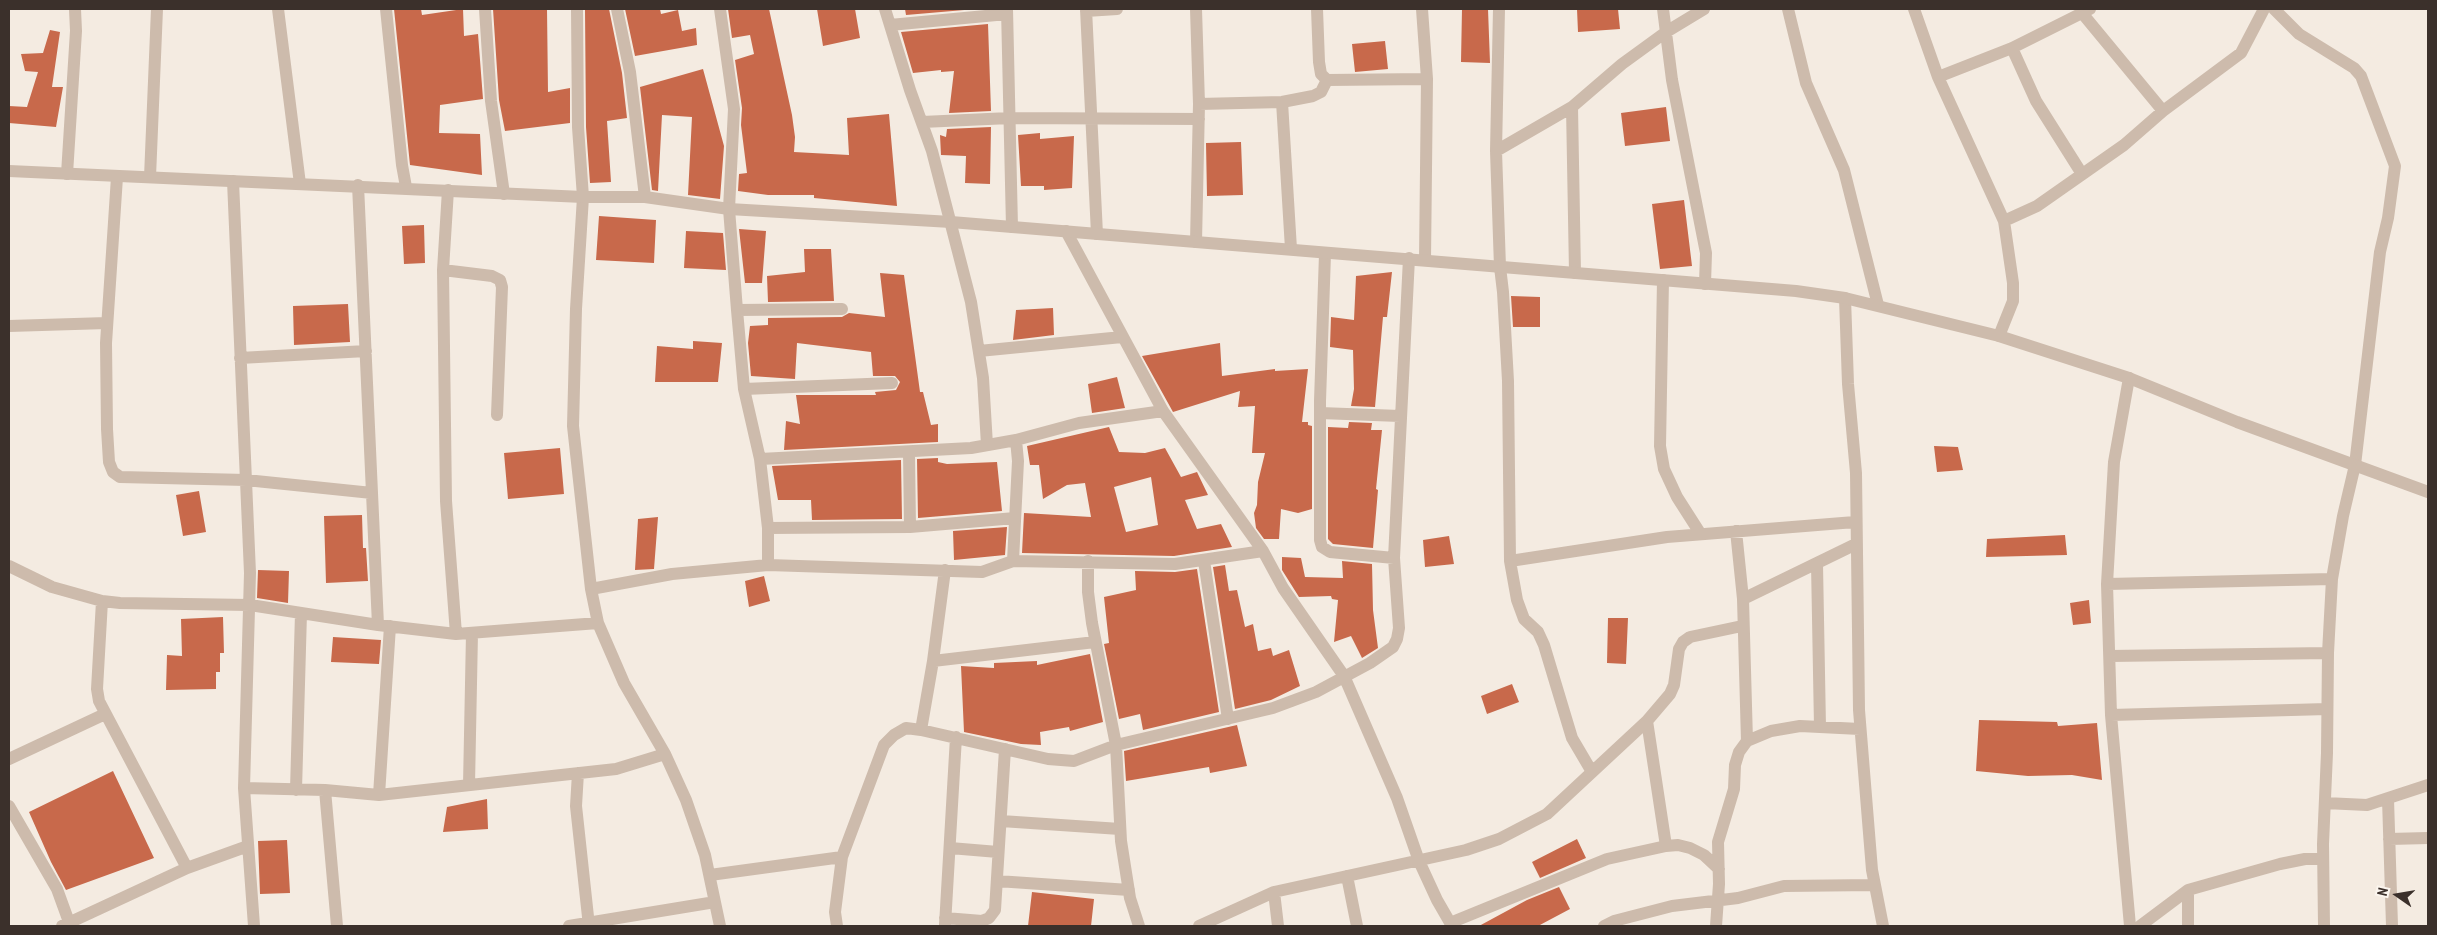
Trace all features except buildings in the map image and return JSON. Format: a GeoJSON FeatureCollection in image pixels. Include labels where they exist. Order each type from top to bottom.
{"type":"FeatureCollection","features":[{"type":"Feature","properties":{"kind":"street"},"geometry":{"type":"LineString","coordinates":[[67,174],[76,31],[75,9]]}},
{"type":"Feature","properties":{"kind":"street"},"geometry":{"type":"LineString","coordinates":[[150,177],[157,9]]}},
{"type":"Feature","properties":{"kind":"street"},"geometry":{"type":"LineString","coordinates":[[278,9],[300,184]]}},
{"type":"Feature","properties":{"kind":"street"},"geometry":{"type":"LineString","coordinates":[[386,9],[402,165],[406,187]]}},
{"type":"Feature","properties":{"kind":"street"},"geometry":{"type":"LineString","coordinates":[[485,9],[490,90],[504,194]]}},
{"type":"Feature","properties":{"kind":"street"},"geometry":{"type":"LineString","coordinates":[[577,9],[578,127],[583,197],[576,309],[573,426],[591,589],[598,624],[624,683],[665,754],[686,800],[710,875],[720,926]]}},
{"type":"Feature","properties":{"kind":"street"},"geometry":{"type":"LineString","coordinates":[[617,9],[630,72],[646,197]]}},
{"type":"Feature","properties":{"kind":"street"},"geometry":{"type":"LineString","coordinates":[[720,9],[734,109],[729,209],[737,310],[744,389],[760,459],[768,528],[768,564]]}},
{"type":"Feature","properties":{"kind":"street"},"geometry":{"type":"LineString","coordinates":[[885,9],[932,151],[971,302],[979,350],[987,445]]}},
{"type":"Feature","properties":{"kind":"street"},"geometry":{"type":"LineString","coordinates":[[1098,234],[1086,10],[1117,9]]}},
{"type":"Feature","properties":{"kind":"street"},"geometry":{"type":"LineString","coordinates":[[1196,9],[1199,104],[1196,242]]}},
{"type":"Feature","properties":{"kind":"street"},"geometry":{"type":"LineString","coordinates":[[1317,9],[1319,62],[1321,74],[1327,80],[1427,78]]}},
{"type":"Feature","properties":{"kind":"street"},"geometry":{"type":"LineString","coordinates":[[1422,9],[1427,78],[1425,260]]}},
{"type":"Feature","properties":{"kind":"street"},"geometry":{"type":"LineString","coordinates":[[1499,9],[1496,151],[1500,267],[1508,381],[1510,561],[1524,619],[1538,632],[1544,644],[1572,738],[1592,772]]}},
{"type":"Feature","properties":{"kind":"street"},"geometry":{"type":"LineString","coordinates":[[1663,9],[1672,80],[1706,253],[1705,284]]}},
{"type":"Feature","properties":{"kind":"street"},"geometry":{"type":"LineString","coordinates":[[1496,151],[1572,106],[1622,64],[1666,32],[1704,9]]}},
{"type":"Feature","properties":{"kind":"street"},"geometry":{"type":"LineString","coordinates":[[1788,9],[1806,83],[1844,170],[1878,305]]}},
{"type":"Feature","properties":{"kind":"street"},"geometry":{"type":"LineString","coordinates":[[1914,9],[1938,77],[2004,221],[2014,283],[2013,301],[1999,336]]}},
{"type":"Feature","properties":{"kind":"street"},"geometry":{"type":"LineString","coordinates":[[2004,221],[2037,206],[2124,145],[2163,110],[2242,53],[2264,9]]}},
{"type":"Feature","properties":{"kind":"street"},"geometry":{"type":"LineString","coordinates":[[2274,9],[2299,34],[2354,68],[2361,76],[2395,166],[2376,280],[2355,465],[2343,516],[2332,578],[2322,859],[2324,926]]}},
{"type":"Feature","properties":{"kind":"street"},"geometry":{"type":"LineString","coordinates":[[1938,77],[2012,48],[2086,11],[2163,110]]}},
{"type":"Feature","properties":{"kind":"street"},"geometry":{"type":"LineString","coordinates":[[890,24],[1007,12],[1012,227]]}},
{"type":"Feature","properties":{"kind":"street"},"geometry":{"type":"LineString","coordinates":[[2012,48],[2036,101],[2082,174]]}},
{"type":"Feature","properties":{"kind":"street"},"geometry":{"type":"LineString","coordinates":[[1199,104],[1282,102],[1313,96],[1321,92],[1327,80]]}},
{"type":"Feature","properties":{"kind":"street"},"geometry":{"type":"LineString","coordinates":[[1282,102],[1292,249]]}},
{"type":"Feature","properties":{"kind":"street"},"geometry":{"type":"LineString","coordinates":[[1572,106],[1575,273]]}},
{"type":"Feature","properties":{"kind":"street"},"geometry":{"type":"LineString","coordinates":[[922,122],[1010,118],[1198,118]]}},
{"type":"Feature","properties":{"kind":"street"},"geometry":{"type":"LineString","coordinates":[[9,171],[117,177],[406,187],[504,194],[646,197],[729,209],[951,222],[1292,249],[1325,254],[1409,258],[1844,298],[1999,336],[2129,378],[2237,422],[2428,492]]}},
{"type":"Feature","properties":{"kind":"street"},"geometry":{"type":"LineString","coordinates":[[117,177],[107,323],[107,429],[109,462],[113,472],[120,477],[246,480],[372,494]]}},
{"type":"Feature","properties":{"kind":"street"},"geometry":{"type":"LineString","coordinates":[[232,181],[250,605],[244,788],[254,926]]}},
{"type":"Feature","properties":{"kind":"street"},"geometry":{"type":"LineString","coordinates":[[358,185],[372,494],[384,626],[379,795]]}},
{"type":"Feature","properties":{"kind":"street"},"geometry":{"type":"LineString","coordinates":[[448,190],[443,270],[446,501],[456,634]]}},
{"type":"Feature","properties":{"kind":"street"},"geometry":{"type":"LineString","coordinates":[[1066,232],[1163,411],[1263,552],[1289,597],[1344,676],[1397,798],[1419,861],[1451,925],[1607,859],[1666,846],[1678,845],[1690,848],[1704,855],[1719,869]]}},
{"type":"Feature","properties":{"kind":"street"},"geometry":{"type":"LineString","coordinates":[[1325,254],[1320,413],[1320,540],[1322,547],[1330,552],[1394,558]]}},
{"type":"Feature","properties":{"kind":"street"},"geometry":{"type":"LineString","coordinates":[[837,926],[835,912],[842,857],[884,745],[894,735],[906,728],[1048,759],[1074,762],[1116,745],[1273,708],[1307,696],[1370,663],[1393,648],[1397,639],[1394,558],[1409,258]]}},
{"type":"Feature","properties":{"kind":"street"},"geometry":{"type":"LineString","coordinates":[[443,270],[492,276],[500,280],[502,287],[498,415]]}},
{"type":"Feature","properties":{"kind":"street"},"geometry":{"type":"LineString","coordinates":[[1664,280],[1660,446],[1664,469],[1677,497],[1700,533]]}},
{"type":"Feature","properties":{"kind":"street"},"geometry":{"type":"LineString","coordinates":[[1844,298],[1848,384],[1856,473],[1855,522],[1860,729],[1874,884],[1883,926]]}},
{"type":"Feature","properties":{"kind":"street"},"geometry":{"type":"LineString","coordinates":[[737,310],[842,309]]}},
{"type":"Feature","properties":{"kind":"street"},"geometry":{"type":"LineString","coordinates":[[9,326],[107,323]]}},
{"type":"Feature","properties":{"kind":"street"},"geometry":{"type":"LineString","coordinates":[[979,350],[1122,337]]}},
{"type":"Feature","properties":{"kind":"street"},"geometry":{"type":"LineString","coordinates":[[240,358],[366,350]]}},
{"type":"Feature","properties":{"kind":"street"},"geometry":{"type":"LineString","coordinates":[[2129,378],[2114,462],[2107,584],[2111,715],[2130,926]]}},
{"type":"Feature","properties":{"kind":"street"},"geometry":{"type":"LineString","coordinates":[[744,389],[892,383]]}},
{"type":"Feature","properties":{"kind":"street"},"geometry":{"type":"LineString","coordinates":[[760,459],[909,452],[987,445],[1016,440],[1078,423],[1163,411]]}},
{"type":"Feature","properties":{"kind":"street"},"geometry":{"type":"LineString","coordinates":[[1320,413],[1400,416]]}},
{"type":"Feature","properties":{"kind":"street"},"geometry":{"type":"LineString","coordinates":[[1013,561],[1018,461],[1016,440]]}},
{"type":"Feature","properties":{"kind":"street"},"geometry":{"type":"LineString","coordinates":[[909,452],[910,528]]}},
{"type":"Feature","properties":{"kind":"street"},"geometry":{"type":"LineString","coordinates":[[768,528],[910,528],[1015,518]]}},
{"type":"Feature","properties":{"kind":"street"},"geometry":{"type":"LineString","coordinates":[[1510,561],[1700,533],[1855,522]]}},
{"type":"Feature","properties":{"kind":"street"},"geometry":{"type":"LineString","coordinates":[[1716,926],[1719,869],[1718,842],[1734,789],[1737,759],[1747,741],[1742,599],[1736,531]]}},
{"type":"Feature","properties":{"kind":"street"},"geometry":{"type":"LineString","coordinates":[[1742,599],[1856,544]]}},
{"type":"Feature","properties":{"kind":"street"},"geometry":{"type":"LineString","coordinates":[[591,589],[672,574],[768,564],[982,572],[1013,561],[1088,561],[1157,565],[1204,561],[1263,552]]}},
{"type":"Feature","properties":{"kind":"street"},"geometry":{"type":"LineString","coordinates":[[1088,561],[1088,592],[1095,642],[1116,745],[1120,829],[1129,890],[1139,926]]}},
{"type":"Feature","properties":{"kind":"street"},"geometry":{"type":"LineString","coordinates":[[1204,561],[1228,719]]}},
{"type":"Feature","properties":{"kind":"street"},"geometry":{"type":"LineString","coordinates":[[1817,564],[1820,726]]}},
{"type":"Feature","properties":{"kind":"street"},"geometry":{"type":"LineString","coordinates":[[9,566],[52,587],[102,601],[250,605],[384,626],[456,634],[598,624]]}},
{"type":"Feature","properties":{"kind":"street"},"geometry":{"type":"LineString","coordinates":[[921,730],[933,661],[944,570]]}},
{"type":"Feature","properties":{"kind":"street"},"geometry":{"type":"LineString","coordinates":[[2107,584],[2332,578]]}},
{"type":"Feature","properties":{"kind":"street"},"geometry":{"type":"LineString","coordinates":[[102,601],[97,689],[99,701],[187,868]]}},
{"type":"Feature","properties":{"kind":"street"},"geometry":{"type":"LineString","coordinates":[[296,790],[301,613]]}},
{"type":"Feature","properties":{"kind":"street"},"geometry":{"type":"LineString","coordinates":[[1199,926],[1274,892],[1419,861],[1499,839],[1547,814],[1647,721],[1670,694],[1676,675],[1679,649],[1683,642],[1690,637],[1742,626]]}},
{"type":"Feature","properties":{"kind":"street"},"geometry":{"type":"LineString","coordinates":[[469,785],[472,632]]}},
{"type":"Feature","properties":{"kind":"street"},"geometry":{"type":"LineString","coordinates":[[933,661],[1095,642]]}},
{"type":"Feature","properties":{"kind":"street"},"geometry":{"type":"LineString","coordinates":[[2110,656],[2328,653]]}},
{"type":"Feature","properties":{"kind":"street"},"geometry":{"type":"LineString","coordinates":[[2111,715],[2327,709]]}},
{"type":"Feature","properties":{"kind":"street"},"geometry":{"type":"LineString","coordinates":[[9,759],[105,714]]}},
{"type":"Feature","properties":{"kind":"street"},"geometry":{"type":"LineString","coordinates":[[1647,721],[1666,846]]}},
{"type":"Feature","properties":{"kind":"street"},"geometry":{"type":"LineString","coordinates":[[1747,741],[1759,735],[1782,729],[1820,726],[1860,729]]}},
{"type":"Feature","properties":{"kind":"street"},"geometry":{"type":"LineString","coordinates":[[956,738],[945,922],[982,921],[990,918],[995,910],[1005,749]]}},
{"type":"Feature","properties":{"kind":"street"},"geometry":{"type":"LineString","coordinates":[[244,788],[325,790],[379,795],[616,769],[665,754]]}},
{"type":"Feature","properties":{"kind":"street"},"geometry":{"type":"LineString","coordinates":[[578,773],[576,806],[589,924]]}},
{"type":"Feature","properties":{"kind":"street"},"geometry":{"type":"LineString","coordinates":[[2325,803],[2367,805],[2428,785]]}},
{"type":"Feature","properties":{"kind":"street"},"geometry":{"type":"LineString","coordinates":[[325,790],[337,926]]}},
{"type":"Feature","properties":{"kind":"street"},"geometry":{"type":"LineString","coordinates":[[2388,799],[2392,926]]}},
{"type":"Feature","properties":{"kind":"street"},"geometry":{"type":"LineString","coordinates":[[9,806],[57,889],[65,924],[187,868],[248,846]]}},
{"type":"Feature","properties":{"kind":"street"},"geometry":{"type":"LineString","coordinates":[[1001,821],[1120,829]]}},
{"type":"Feature","properties":{"kind":"street"},"geometry":{"type":"LineString","coordinates":[[2389,839],[2428,838]]}},
{"type":"Feature","properties":{"kind":"street"},"geometry":{"type":"LineString","coordinates":[[950,848],[998,852]]}},
{"type":"Feature","properties":{"kind":"street"},"geometry":{"type":"LineString","coordinates":[[710,875],[842,857]]}},
{"type":"Feature","properties":{"kind":"street"},"geometry":{"type":"LineString","coordinates":[[2140,926],[2188,890],[2280,864],[2305,859],[2322,859]]}},
{"type":"Feature","properties":{"kind":"street"},"geometry":{"type":"LineString","coordinates":[[1347,876],[1357,926]]}},
{"type":"Feature","properties":{"kind":"street"},"geometry":{"type":"LineString","coordinates":[[997,881],[1129,890]]}},
{"type":"Feature","properties":{"kind":"street"},"geometry":{"type":"LineString","coordinates":[[1604,926],[1672,906],[1718,900],[1798,885],[1874,884]]}},
{"type":"Feature","properties":{"kind":"street"},"geometry":{"type":"LineString","coordinates":[[2188,890],[2188,926]]}},
{"type":"Feature","properties":{"kind":"street"},"geometry":{"type":"LineString","coordinates":[[1274,892],[1278,926]]}},
{"type":"Feature","properties":{"kind":"street"},"geometry":{"type":"LineString","coordinates":[[569,926],[715,902]]}}]}
